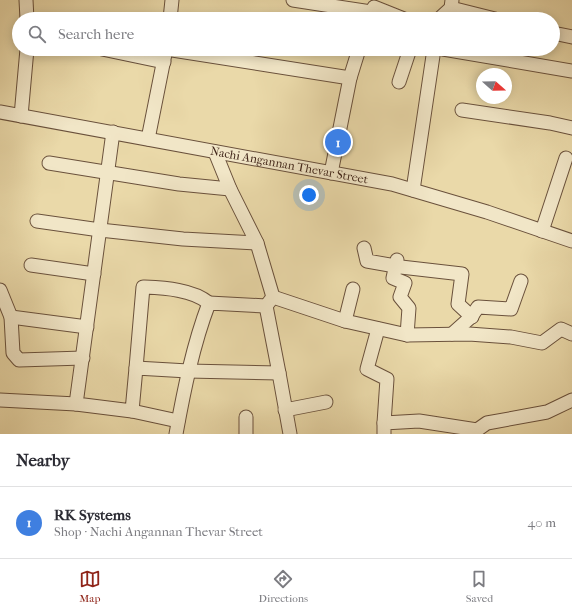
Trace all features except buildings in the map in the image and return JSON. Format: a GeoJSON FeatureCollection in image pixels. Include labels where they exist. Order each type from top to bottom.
{"type":"FeatureCollection","features":[{"type":"Feature","properties":{"kind":"street"},"geometry":{"type":"LineString","coordinates":[[26,0],[27,12]]}},
{"type":"Feature","properties":{"kind":"street"},"geometry":{"type":"LineString","coordinates":[[171,12],[172,0]]}},
{"type":"Feature","properties":{"kind":"street"},"geometry":{"type":"LineString","coordinates":[[293,0],[373,10]]}},
{"type":"Feature","properties":{"kind":"street"},"geometry":{"type":"LineString","coordinates":[[445,12],[452,4],[475,12]]}},
{"type":"Feature","properties":{"kind":"street"},"geometry":{"type":"LineString","coordinates":[[560,34],[572,37]]}},
{"type":"Feature","properties":{"kind":"street"},"geometry":{"type":"LineString","coordinates":[[21,116],[26,56]]}},
{"type":"Feature","properties":{"kind":"street"},"geometry":{"type":"LineString","coordinates":[[148,139],[165,56]]}},
{"type":"Feature","properties":{"kind":"street"},"geometry":{"type":"LineString","coordinates":[[180,56],[350,78]]}},
{"type":"Feature","properties":{"kind":"street"},"geometry":{"type":"LineString","coordinates":[[331,173],[350,78],[357,56]]}},
{"type":"Feature","properties":{"kind":"street"},"geometry":{"type":"LineString","coordinates":[[399,82],[408,56]]}},
{"type":"Feature","properties":{"kind":"street"},"geometry":{"type":"LineString","coordinates":[[413,190],[433,56]]}},
{"type":"Feature","properties":{"kind":"street"},"geometry":{"type":"LineString","coordinates":[[484,56],[572,71]]}},
{"type":"Feature","properties":{"kind":"street"},"geometry":{"type":"LineString","coordinates":[[462,110],[550,123],[572,128]]}},
{"type":"Feature","properties":{"kind":"street","name":"Nachi Angannan Thevar Street"},"geometry":{"type":"LineString","coordinates":[[0,112],[392,184],[487,212],[572,241]]}},
{"type":"Feature","properties":{"kind":"street"},"geometry":{"type":"LineString","coordinates":[[76,404],[113,132]]}},
{"type":"Feature","properties":{"kind":"street"},"geometry":{"type":"LineString","coordinates":[[215,152],[230,189],[257,243],[270,301],[279,373],[290,434]]}},
{"type":"Feature","properties":{"kind":"street"},"geometry":{"type":"LineString","coordinates":[[542,231],[566,158]]}},
{"type":"Feature","properties":{"kind":"street"},"geometry":{"type":"LineString","coordinates":[[49,163],[179,184],[230,189]]}},
{"type":"Feature","properties":{"kind":"street"},"geometry":{"type":"LineString","coordinates":[[37,221],[100,230],[183,239],[257,243]]}},
{"type":"Feature","properties":{"kind":"street"},"geometry":{"type":"LineString","coordinates":[[364,248],[367,261],[396,263],[462,274],[458,304],[472,317]]}},
{"type":"Feature","properties":{"kind":"street"},"geometry":{"type":"LineString","coordinates":[[396,263],[393,278],[405,283],[400,297],[409,308],[408,335]]}},
{"type":"Feature","properties":{"kind":"street"},"geometry":{"type":"LineString","coordinates":[[31,265],[94,274]]}},
{"type":"Feature","properties":{"kind":"street"},"geometry":{"type":"LineString","coordinates":[[452,334],[472,317],[478,307],[512,309],[521,281]]}},
{"type":"Feature","properties":{"kind":"street"},"geometry":{"type":"LineString","coordinates":[[132,411],[143,287],[164,288],[200,296],[209,303],[270,301],[345,322],[408,335],[469,334],[512,337],[542,343],[561,329],[572,334]]}},
{"type":"Feature","properties":{"kind":"street"},"geometry":{"type":"LineString","coordinates":[[345,322],[353,289]]}},
{"type":"Feature","properties":{"kind":"street"},"geometry":{"type":"LineString","coordinates":[[0,290],[10,318],[13,354],[19,360],[83,358]]}},
{"type":"Feature","properties":{"kind":"street"},"geometry":{"type":"LineString","coordinates":[[176,434],[188,371],[201,324],[209,303]]}},
{"type":"Feature","properties":{"kind":"street"},"geometry":{"type":"LineString","coordinates":[[10,318],[87,327]]}},
{"type":"Feature","properties":{"kind":"street"},"geometry":{"type":"LineString","coordinates":[[378,328],[367,369],[387,379],[384,428],[419,421],[476,432],[487,423],[547,412],[572,400]]}},
{"type":"Feature","properties":{"kind":"street"},"geometry":{"type":"LineString","coordinates":[[136,368],[279,373]]}},
{"type":"Feature","properties":{"kind":"street"},"geometry":{"type":"LineString","coordinates":[[0,400],[76,404],[132,411],[178,421]]}},
{"type":"Feature","properties":{"kind":"street"},"geometry":{"type":"LineString","coordinates":[[285,410],[326,402]]}},
{"type":"Feature","properties":{"kind":"street"},"geometry":{"type":"LineString","coordinates":[[246,417],[246,434]]}},
{"type":"Feature","properties":{"kind":"place","name":"RK Systems"},"geometry":{"type":"Point","coordinates":[338,142]}}]}
